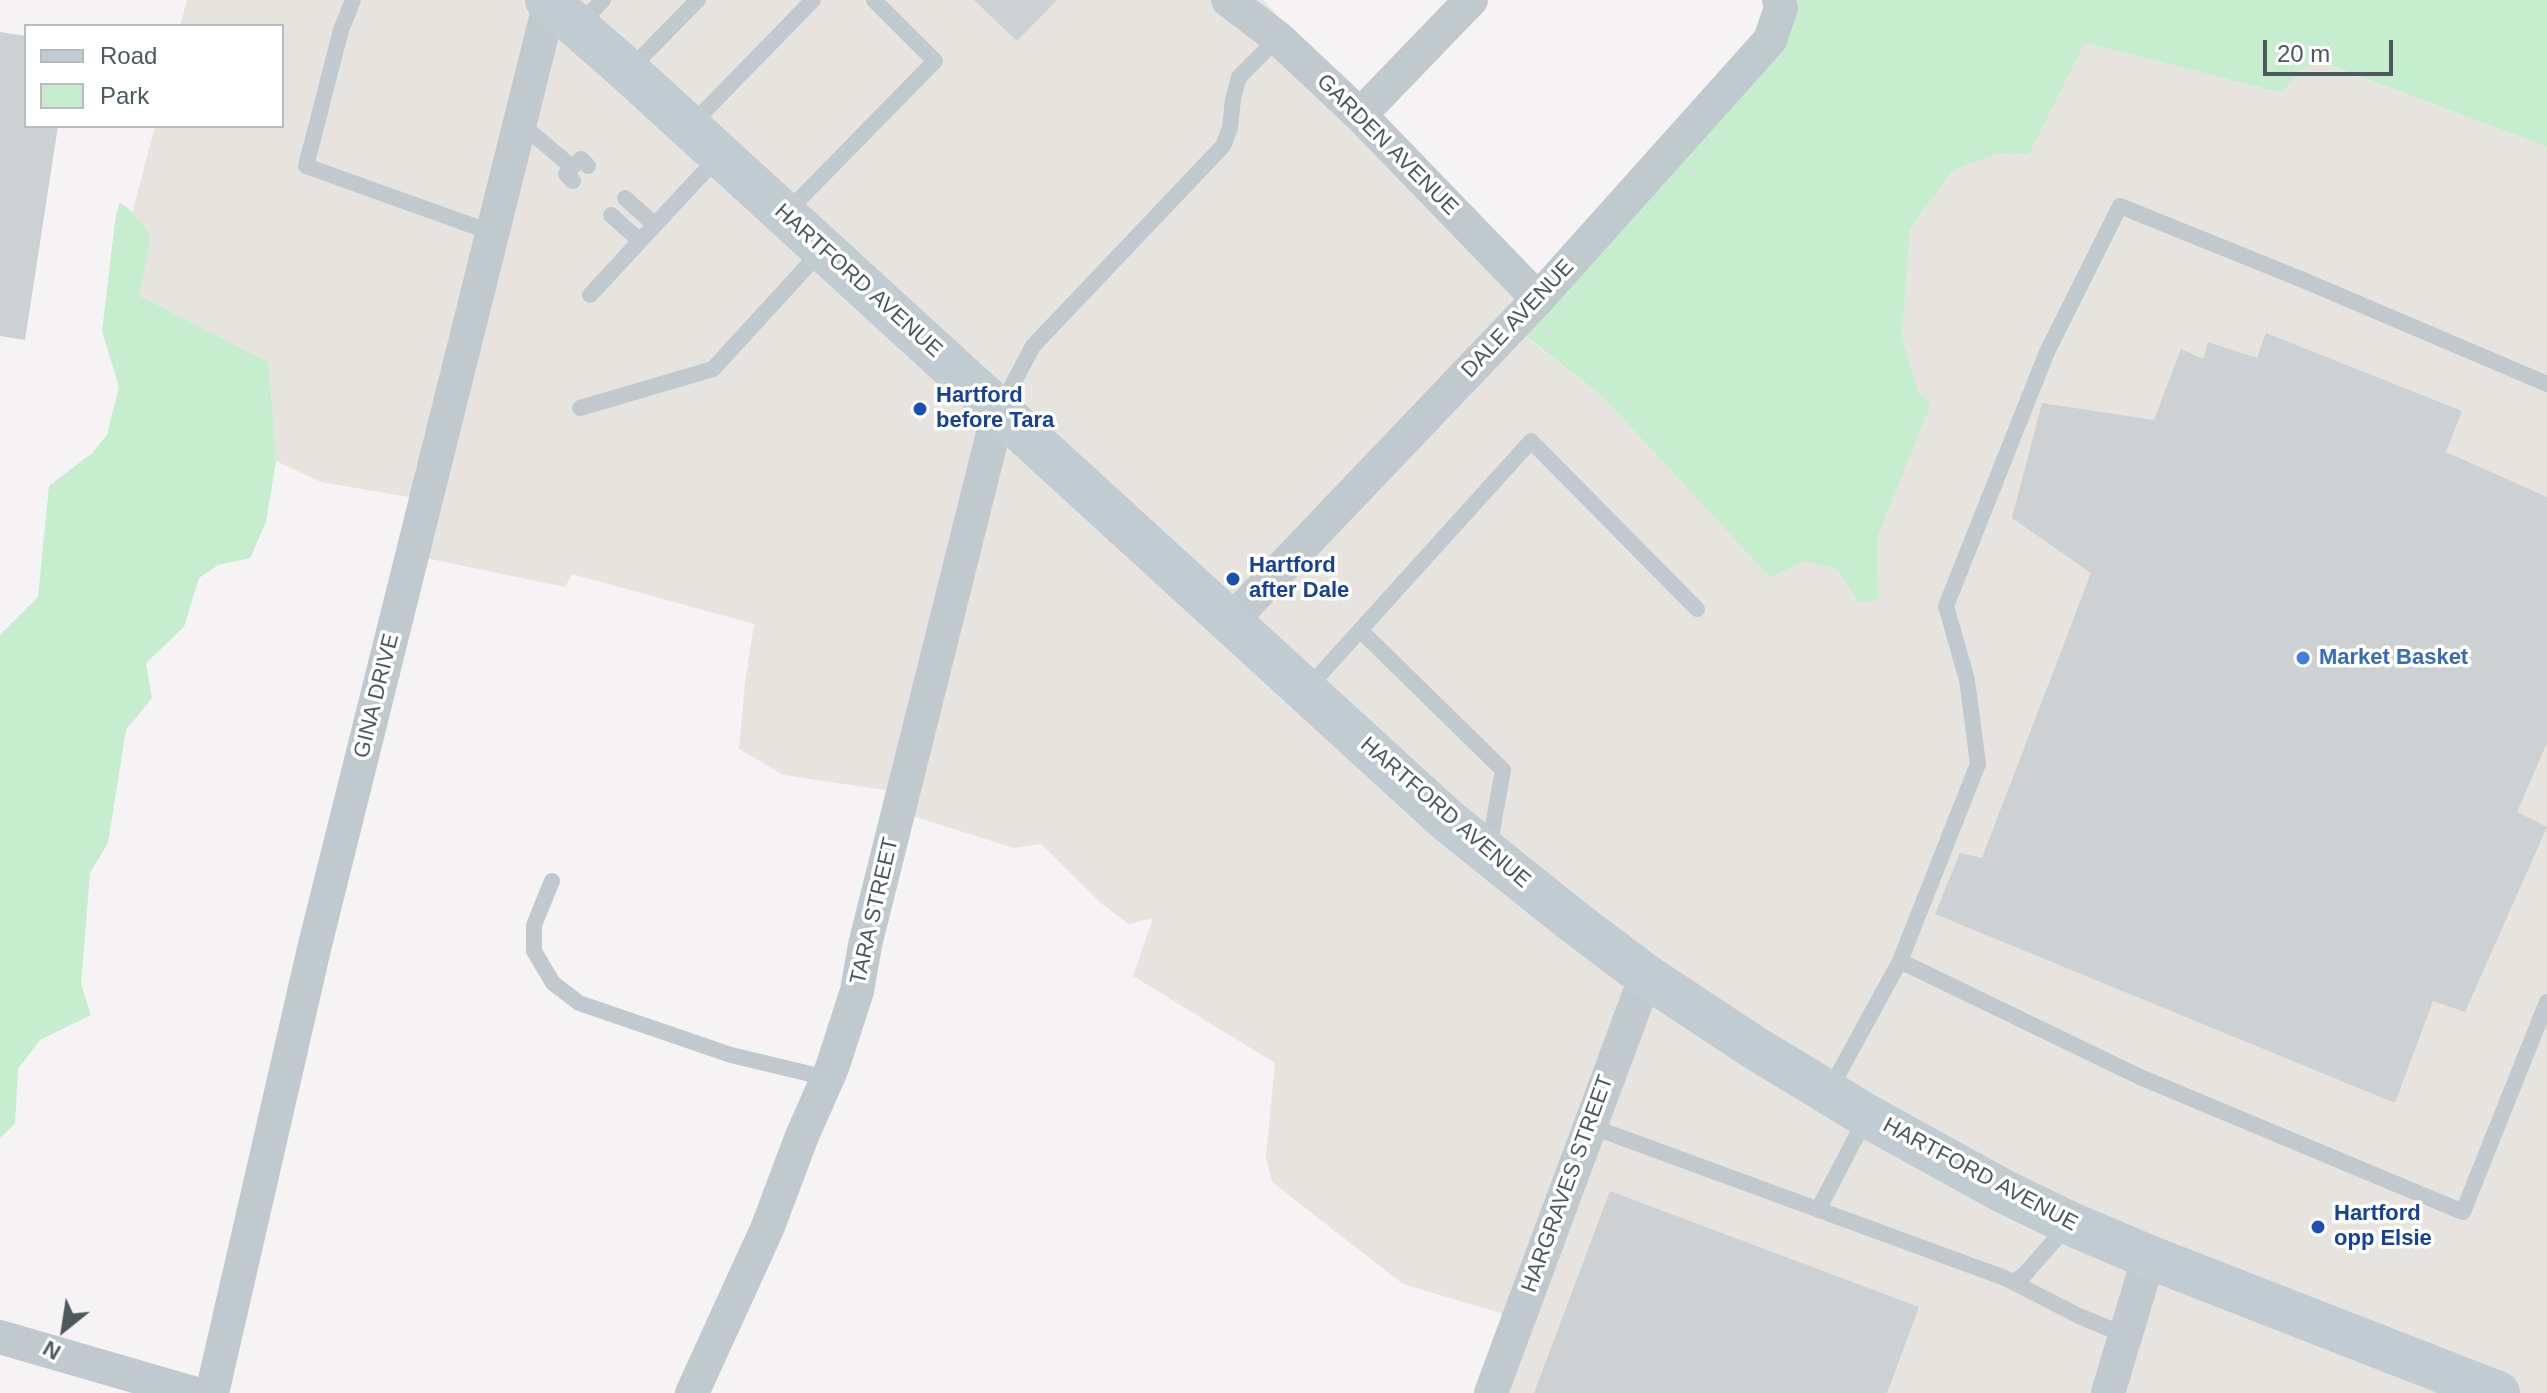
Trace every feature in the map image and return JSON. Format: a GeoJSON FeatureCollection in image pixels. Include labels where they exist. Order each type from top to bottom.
{"type":"FeatureCollection","features":[{"type":"Feature","properties":{"kind":"main road","name":"HARTFORD AVENUE"},"geometry":{"type":"LineString","coordinates":[[569,7],[628,71],[704,142],[1447,820],[1646,976],[1828,1093],[2003,1191],[2149,1257],[2498,1393]]}},
{"type":"Feature","properties":{"kind":"street","name":"GARDEN AVENUE"},"geometry":{"type":"LineString","coordinates":[[1228,0],[1278,38],[1360,115],[1538,299]]}},
{"type":"Feature","properties":{"kind":"street"},"geometry":{"type":"LineString","coordinates":[[1360,115],[1471,0]]}},
{"type":"Feature","properties":{"kind":"street","name":"DALE AVENUE"},"geometry":{"type":"LineString","coordinates":[[1229,623],[1538,299],[1770,40],[1781,8],[1779,0]]}},
{"type":"Feature","properties":{"kind":"street","name":"GINA DRIVE"},"geometry":{"type":"LineString","coordinates":[[212,1393],[314,949],[520,123],[569,7]]}},
{"type":"Feature","properties":{"kind":"street","name":"TARA STREET"},"geometry":{"type":"LineString","coordinates":[[692,1393],[767,1229],[827,1078],[857,991],[865,945],[999,409]]}},
{"type":"Feature","properties":{"kind":"street","name":"HARGRAVES STREET"},"geometry":{"type":"LineString","coordinates":[[1491,1393],[1646,976]]}},
{"type":"Feature","properties":{"kind":"street"},"geometry":{"type":"LineString","coordinates":[[2108,1393],[2149,1257]]}},
{"type":"Feature","properties":{"kind":"street"},"geometry":{"type":"LineString","coordinates":[[0,1337],[193,1393]]}},
{"type":"Feature","properties":{"kind":"lane"},"geometry":{"type":"LineString","coordinates":[[353,0],[341,30],[306,166],[493,233]]}},
{"type":"Feature","properties":{"kind":"lane"},"geometry":{"type":"LineString","coordinates":[[628,71],[698,0]]}},
{"type":"Feature","properties":{"kind":"lane"},"geometry":{"type":"LineString","coordinates":[[590,295],[655,225],[704,142],[813,0]]}},
{"type":"Feature","properties":{"kind":"lane"},"geometry":{"type":"LineString","coordinates":[[784,214],[935,61],[874,0]]}},
{"type":"Feature","properties":{"kind":"lane"},"geometry":{"type":"LineString","coordinates":[[999,409],[1033,346],[1223,146],[1230,128],[1239,77],[1278,38]]}},
{"type":"Feature","properties":{"kind":"lane"},"geometry":{"type":"LineString","coordinates":[[520,123],[578,171]]}},
{"type":"Feature","properties":{"kind":"lane"},"geometry":{"type":"LineString","coordinates":[[625,198],[655,225]]}},
{"type":"Feature","properties":{"kind":"lane"},"geometry":{"type":"LineString","coordinates":[[1828,1093],[1900,961],[1978,764],[1967,680],[1946,606],[2047,352],[2120,206],[2547,384]]}},
{"type":"Feature","properties":{"kind":"lane"},"geometry":{"type":"LineString","coordinates":[[611,215],[640,241]]}},
{"type":"Feature","properties":{"kind":"lane"},"geometry":{"type":"LineString","coordinates":[[580,408],[713,369],[822,249]]}},
{"type":"Feature","properties":{"kind":"lane"},"geometry":{"type":"LineString","coordinates":[[1305,691],[1531,441],[1697,609]]}},
{"type":"Feature","properties":{"kind":"lane"},"geometry":{"type":"LineString","coordinates":[[1360,630],[1503,770],[1488,852]]}},
{"type":"Feature","properties":{"kind":"lane"},"geometry":{"type":"LineString","coordinates":[[552,881],[534,925],[534,951],[553,983],[579,1003],[731,1055],[827,1078]]}},
{"type":"Feature","properties":{"kind":"lane"},"geometry":{"type":"LineString","coordinates":[[1900,961],[2140,1077],[2463,1212],[2547,1002]]}},
{"type":"Feature","properties":{"kind":"lane"},"geometry":{"type":"LineString","coordinates":[[1818,1210],[1867,1116]]}},
{"type":"Feature","properties":{"kind":"lane"},"geometry":{"type":"LineString","coordinates":[[1590,1126],[2014,1282],[2079,1316],[2125,1335]]}},
{"type":"Feature","properties":{"kind":"lane"},"geometry":{"type":"LineString","coordinates":[[2014,1282],[2025,1274],[2069,1223]]}},
{"type":"Feature","properties":{"kind":"shaded area"},"geometry":{"type":"Polygon","coordinates":[[[187,0],[1263,0],[1529,281],[1505,321],[1602,396],[1770,578],[1805,561],[1838,570],[1858,601],[1879,600],[1878,536],[1929,406],[1918,390],[1902,337],[1910,229],[1952,171],[1999,153],[2029,155],[2085,43],[2280,93],[2305,67],[2322,63],[2547,147],[2547,1393],[1489,1393],[1510,1316],[1403,1284],[1272,1182],[1266,1157],[1275,1063],[1133,976],[1153,918],[1129,924],[1102,904],[1041,844],[1014,848],[903,813],[891,791],[784,775],[739,749],[754,624],[572,574],[565,587],[416,556],[415,498],[321,482],[276,461],[269,362],[140,296],[151,235],[132,214],[154,128],[284,128],[284,24],[181,24],[187,0]]]}},
{"type":"Feature","properties":{"kind":"green space"},"geometry":{"type":"Polygon","coordinates":[[[1793,0],[2547,0],[2547,147],[2323,63],[2305,67],[2281,93],[2085,43],[2029,155],[1999,153],[1952,171],[1910,229],[1902,337],[1918,390],[1930,406],[1878,536],[1879,600],[1858,602],[1838,570],[1805,561],[1770,578],[1602,396],[1505,320],[1793,0]]]}},
{"type":"Feature","properties":{"kind":"green space"},"geometry":{"type":"Polygon","coordinates":[[[120,203],[151,235],[140,296],[269,362],[276,461],[266,522],[250,558],[218,565],[199,578],[184,627],[146,663],[152,698],[126,730],[108,843],[90,873],[81,984],[91,1015],[40,1040],[18,1069],[15,1124],[0,1138],[0,635],[38,597],[49,486],[92,453],[107,435],[119,387],[102,331],[116,214],[120,203]]]}},
{"type":"Feature","properties":{"kind":"building"},"geometry":{"type":"Polygon","coordinates":[[[974,0],[1057,0],[1017,41],[974,0]]]}},
{"type":"Feature","properties":{"kind":"building"},"geometry":{"type":"Polygon","coordinates":[[[0,32],[24,36],[24,128],[58,128],[25,340],[0,336],[0,32]]]}},
{"type":"Feature","properties":{"kind":"building","name":"Market Basket"},"geometry":{"type":"Polygon","coordinates":[[[2266,333],[2462,411],[2446,452],[2547,497],[2547,743],[2517,812],[2547,827],[2465,1012],[2433,1001],[2395,1103],[1935,914],[1960,853],[1982,858],[2091,573],[2012,518],[2042,403],[2154,420],[2181,349],[2203,359],[2208,342],[2257,358],[2266,333]]]}},
{"type":"Feature","properties":{"kind":"building"},"geometry":{"type":"Polygon","coordinates":[[[1610,1191],[1919,1307],[1887,1393],[1534,1393],[1610,1191]]]}},
{"type":"Feature","properties":{"kind":"place","name":"Hartford before Tara"},"geometry":{"type":"Point","coordinates":[920,409]}},
{"type":"Feature","properties":{"kind":"place","name":"Hartford after Dale"},"geometry":{"type":"Point","coordinates":[1233,579]}},
{"type":"Feature","properties":{"kind":"place","name":"Market Basket"},"geometry":{"type":"Point","coordinates":[2303,658]}},
{"type":"Feature","properties":{"kind":"place","name":"Hartford opp Elsie"},"geometry":{"type":"Point","coordinates":[2318,1227]}}]}
